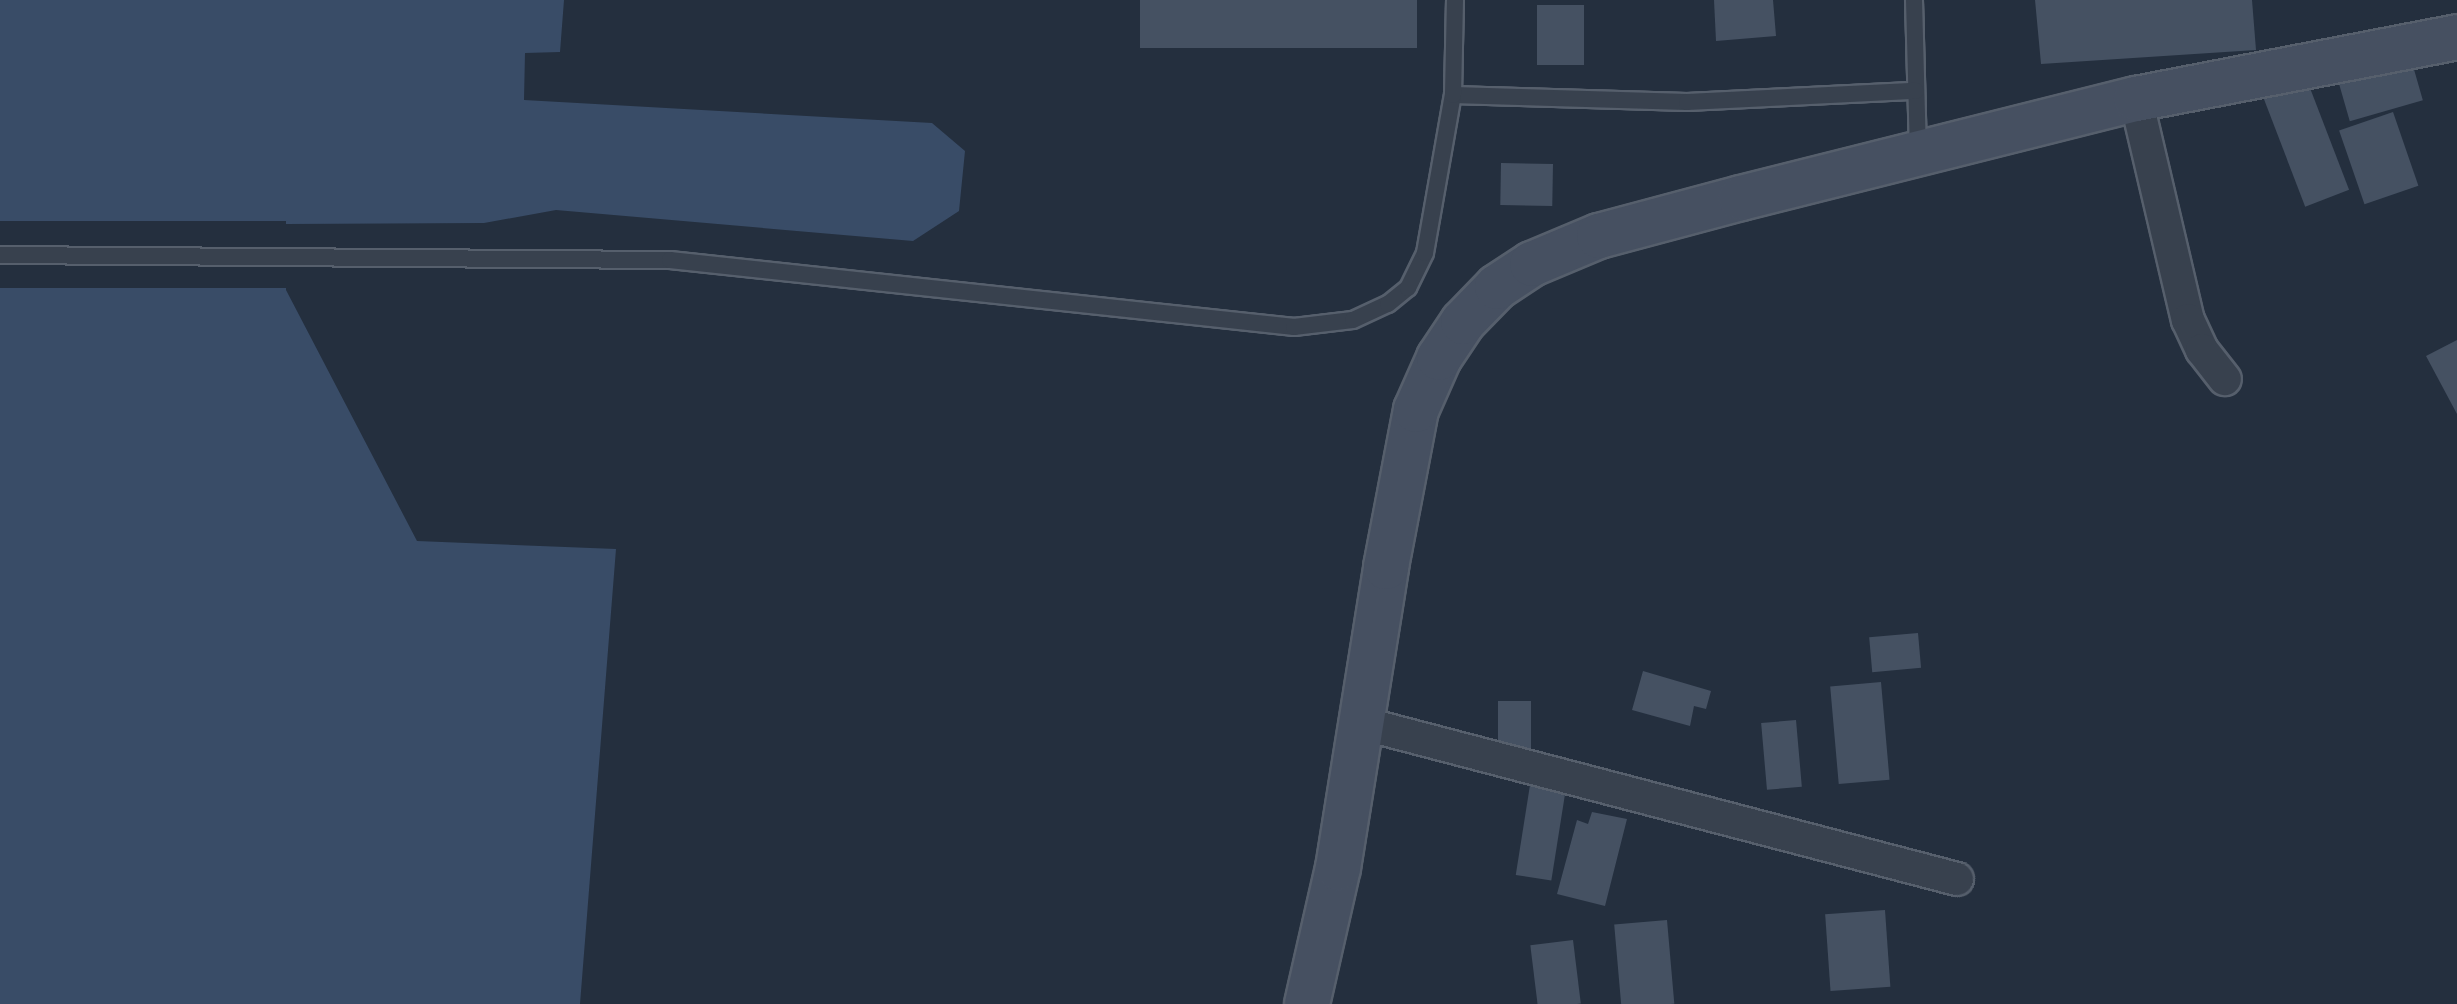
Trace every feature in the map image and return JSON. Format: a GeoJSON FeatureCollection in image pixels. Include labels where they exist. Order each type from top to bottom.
{"type":"FeatureCollection","features":[{"type":"Feature","properties":{"kind":"main road"},"geometry":{"type":"LineString","coordinates":[[1307,1004],[1338,868],[1416,410],[1439,358],[1463,322],[1497,287],[1532,264],[1599,236],[2136,99],[2457,37]]}},
{"type":"Feature","properties":{"kind":"street"},"geometry":{"type":"LineString","coordinates":[[2136,99],[2188,320],[2202,350],[2225,379]]}},
{"type":"Feature","properties":{"kind":"street"},"geometry":{"type":"LineString","coordinates":[[1361,723],[1957,879]]}},
{"type":"Feature","properties":{"kind":"lane"},"geometry":{"type":"LineString","coordinates":[[0,255],[670,260],[1294,327],[1353,320],[1388,304],[1408,288],[1425,253],[1453,95],[1455,0]]}},
{"type":"Feature","properties":{"kind":"lane"},"geometry":{"type":"LineString","coordinates":[[1914,0],[1918,155]]}},
{"type":"Feature","properties":{"kind":"lane"},"geometry":{"type":"LineString","coordinates":[[1453,95],[1687,102],[1916,91]]}},
{"type":"Feature","properties":{"kind":"water"},"geometry":{"type":"Polygon","coordinates":[[[0,0],[564,0],[560,52],[525,53],[524,100],[932,123],[965,151],[959,211],[913,241],[556,210],[484,223],[286,224],[286,290],[417,541],[616,549],[580,1004],[0,1004],[0,0]]]}},
{"type":"Feature","properties":{"kind":"pier"},"geometry":{"type":"Polygon","coordinates":[[[0,221],[286,221],[286,288],[0,288],[0,221]]]}},
{"type":"Feature","properties":{"kind":"building"},"geometry":{"type":"Polygon","coordinates":[[[1140,0],[1417,0],[1417,48],[1140,48],[1140,0]]]}},
{"type":"Feature","properties":{"kind":"building"},"geometry":{"type":"Polygon","coordinates":[[[1714,0],[1773,0],[1776,36],[1716,41],[1714,0]]]}},
{"type":"Feature","properties":{"kind":"building"},"geometry":{"type":"Polygon","coordinates":[[[2035,0],[2252,0],[2256,50],[2041,64],[2035,0]]]}},
{"type":"Feature","properties":{"kind":"building"},"geometry":{"type":"Polygon","coordinates":[[[1537,5],[1584,5],[1584,65],[1537,65],[1537,5]]]}},
{"type":"Feature","properties":{"kind":"building"},"geometry":{"type":"Polygon","coordinates":[[[2411,59],[2423,100],[2350,121],[2338,80],[2411,59]]]}},
{"type":"Feature","properties":{"kind":"building"},"geometry":{"type":"Polygon","coordinates":[[[2305,75],[2349,190],[2305,207],[2261,92],[2305,75]]]}},
{"type":"Feature","properties":{"kind":"building"},"geometry":{"type":"Polygon","coordinates":[[[2393,112],[2418,186],[2364,204],[2339,131],[2393,112]]]}},
{"type":"Feature","properties":{"kind":"building"},"geometry":{"type":"Polygon","coordinates":[[[1501,163],[1553,164],[1552,206],[1500,205],[1501,163]]]}},
{"type":"Feature","properties":{"kind":"building"},"geometry":{"type":"Polygon","coordinates":[[[2457,340],[2457,414],[2426,356],[2457,340]]]}},
{"type":"Feature","properties":{"kind":"building"},"geometry":{"type":"Polygon","coordinates":[[[1918,633],[1921,668],[1872,672],[1869,637],[1918,633]]]}},
{"type":"Feature","properties":{"kind":"building"},"geometry":{"type":"Polygon","coordinates":[[[1643,671],[1711,691],[1706,709],[1694,706],[1690,726],[1632,710],[1643,671]]]}},
{"type":"Feature","properties":{"kind":"building"},"geometry":{"type":"Polygon","coordinates":[[[1881,682],[1890,780],[1839,784],[1830,686],[1881,682]]]}},
{"type":"Feature","properties":{"kind":"building"},"geometry":{"type":"Polygon","coordinates":[[[1498,701],[1531,701],[1531,754],[1498,754],[1498,701]]]}},
{"type":"Feature","properties":{"kind":"building"},"geometry":{"type":"Polygon","coordinates":[[[1796,720],[1802,787],[1767,790],[1761,723],[1796,720]]]}},
{"type":"Feature","properties":{"kind":"building"},"geometry":{"type":"Polygon","coordinates":[[[1530,785],[1566,791],[1551,881],[1516,875],[1530,785]]]}},
{"type":"Feature","properties":{"kind":"building"},"geometry":{"type":"Polygon","coordinates":[[[1592,812],[1627,819],[1605,906],[1557,894],[1577,820],[1588,824],[1592,812]]]}},
{"type":"Feature","properties":{"kind":"building"},"geometry":{"type":"Polygon","coordinates":[[[1885,910],[1890,987],[1831,991],[1825,914],[1885,910]]]}},
{"type":"Feature","properties":{"kind":"building"},"geometry":{"type":"Polygon","coordinates":[[[1667,920],[1674,1004],[1621,1004],[1614,925],[1667,920]]]}},
{"type":"Feature","properties":{"kind":"building"},"geometry":{"type":"Polygon","coordinates":[[[1573,940],[1581,1004],[1538,1004],[1530,945],[1573,940]]]}}]}
